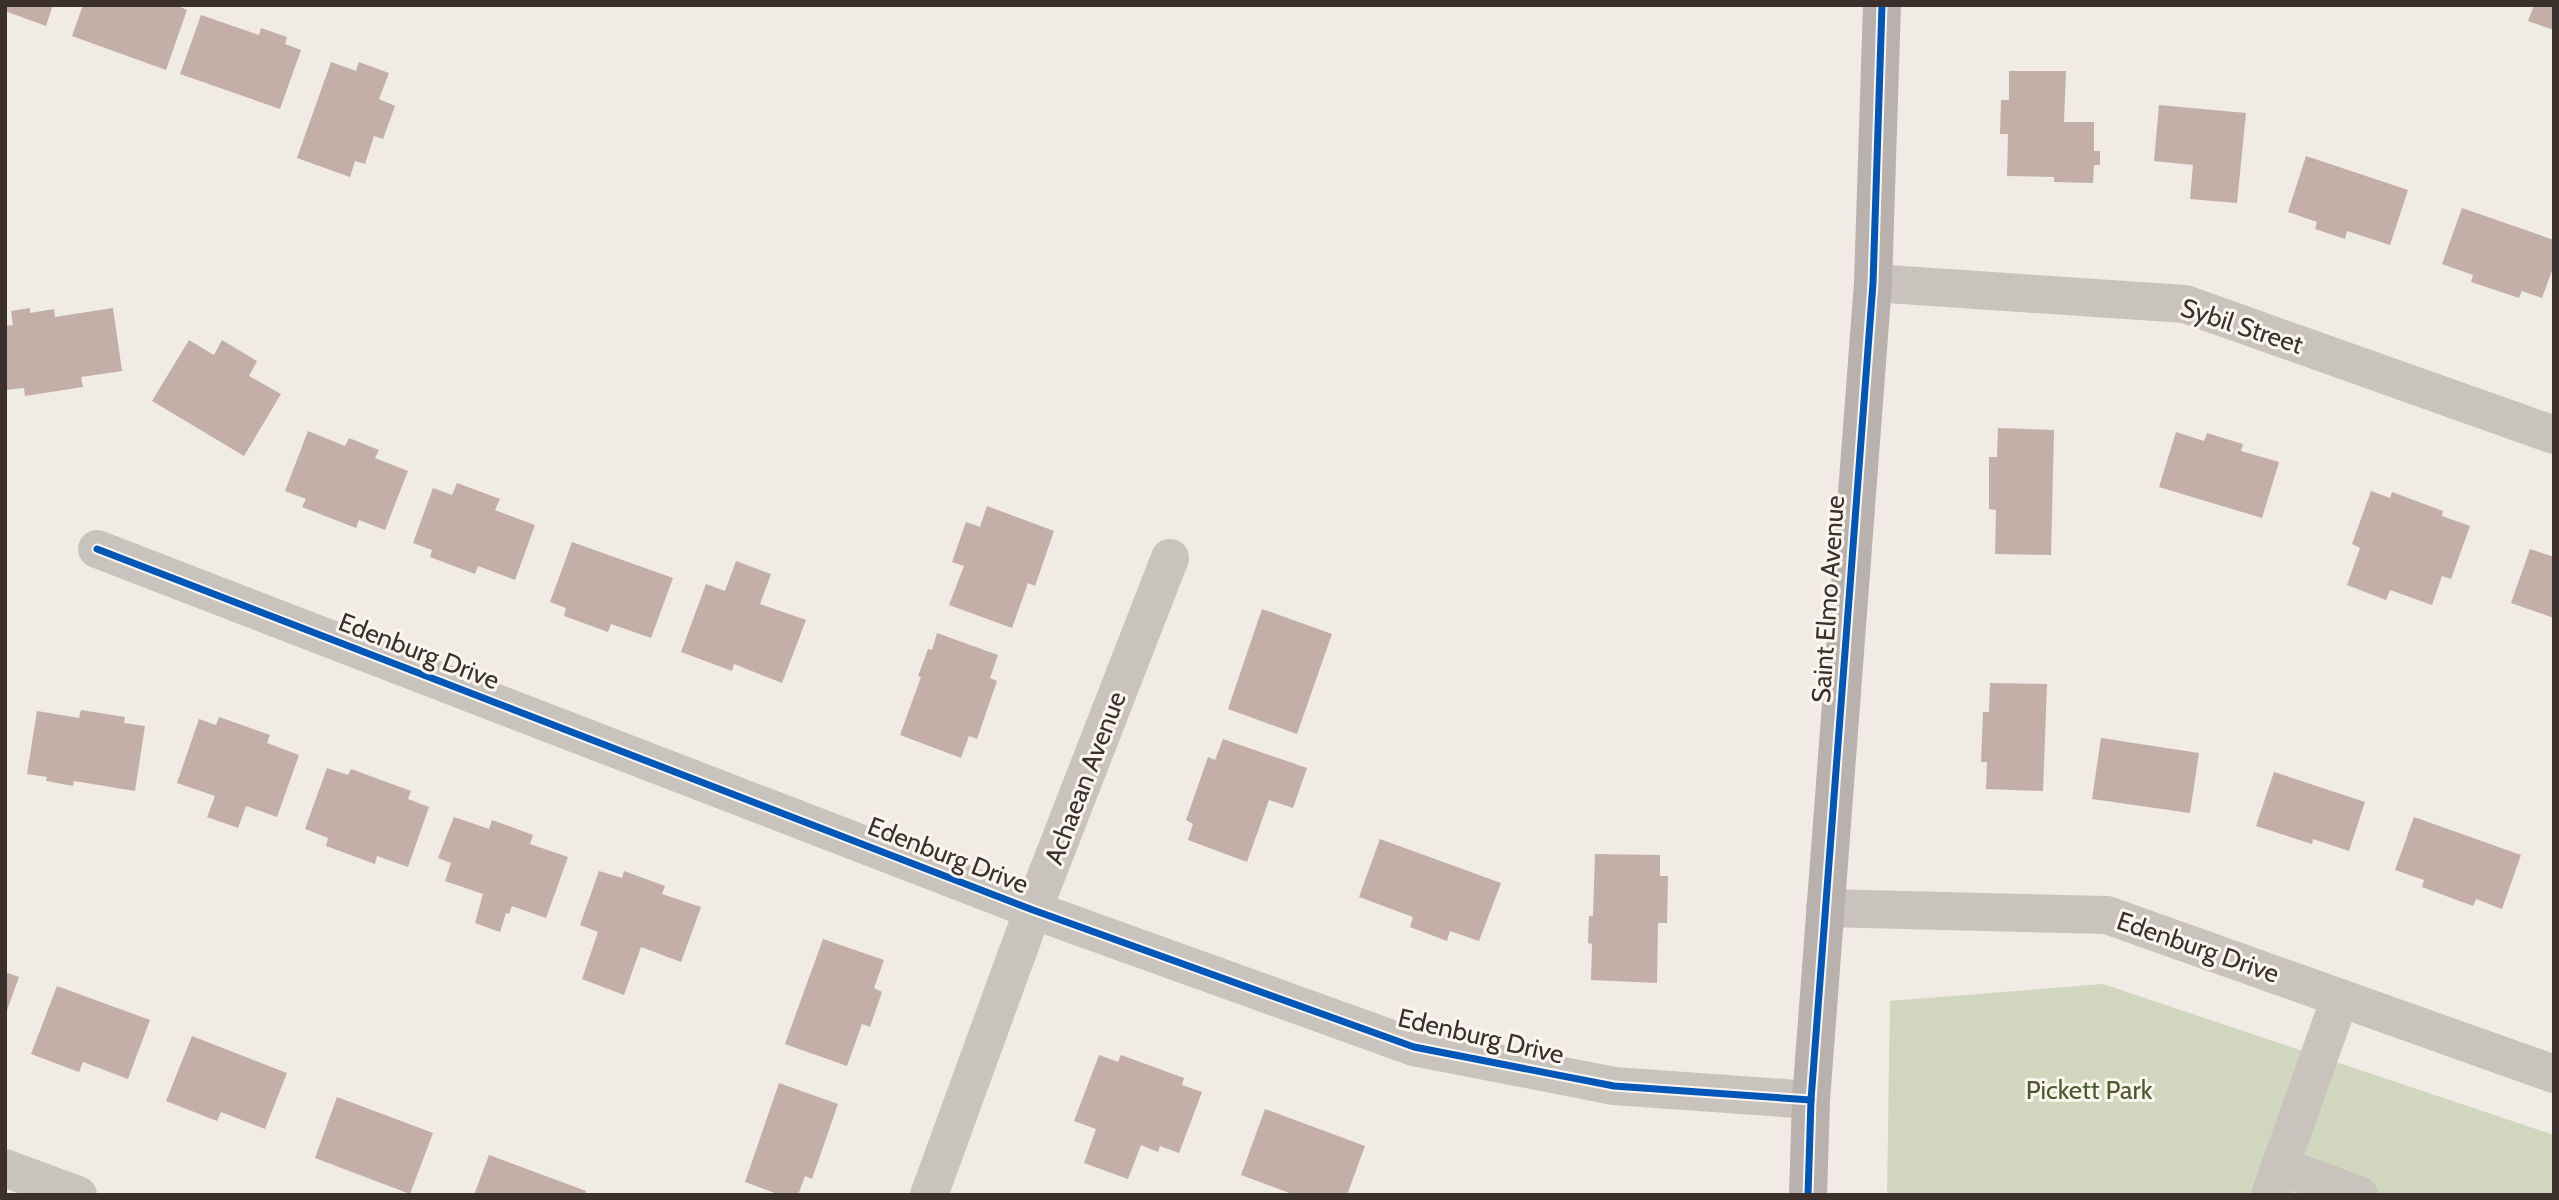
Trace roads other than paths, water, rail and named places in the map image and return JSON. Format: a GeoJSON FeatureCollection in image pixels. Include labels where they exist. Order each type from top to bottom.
{"type":"FeatureCollection","features":[{"type":"Feature","properties":{"kind":"main road","name":"Saint Elmo Avenue"},"geometry":{"type":"LineString","coordinates":[[1808,1195],[1811,1100],[1873,283],[1882,5]]}},
{"type":"Feature","properties":{"kind":"street","name":"Sybil Street"},"geometry":{"type":"LineString","coordinates":[[1873,283],[2185,304],[2554,435]]}},
{"type":"Feature","properties":{"kind":"street","name":"Edenburg Drive"},"geometry":{"type":"LineString","coordinates":[[97,549],[1033,910],[1415,1047],[1614,1086],[1811,1100]]}},
{"type":"Feature","properties":{"kind":"street","name":"Achaean Avenue"},"geometry":{"type":"LineString","coordinates":[[929,1195],[1033,910],[1170,558]]}},
{"type":"Feature","properties":{"kind":"street","name":"Edenburg Drive"},"geometry":{"type":"LineString","coordinates":[[1825,908],[2107,915],[2554,1074]]}},
{"type":"Feature","properties":{"kind":"street"},"geometry":{"type":"LineString","coordinates":[[2340,998],[2275,1180],[2359,1195]]}},
{"type":"Feature","properties":{"kind":"street"},"geometry":{"type":"LineString","coordinates":[[5,1168],[78,1195]]}},
{"type":"Feature","properties":{"kind":"park label","name":"Pickett Park"},"geometry":{"type":"Point","coordinates":[2089,1090]}}]}
